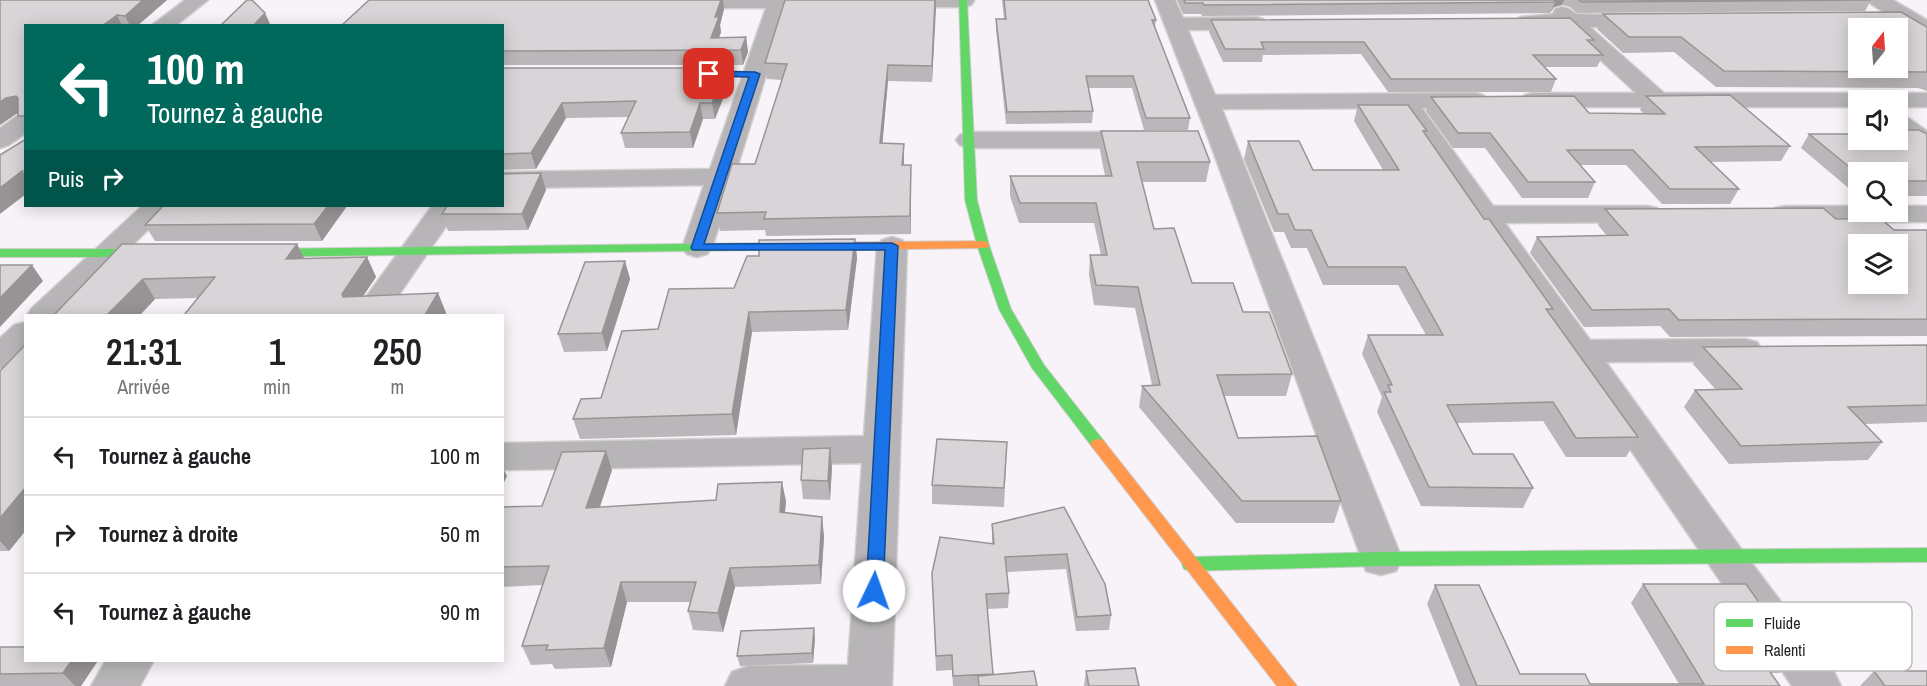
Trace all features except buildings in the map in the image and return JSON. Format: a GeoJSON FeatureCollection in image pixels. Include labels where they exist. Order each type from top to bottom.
{"type":"FeatureCollection","features":[{"type":"Feature","properties":{"kind":"street"},"geometry":{"type":"LineString","coordinates":[[164,24],[198,0]]}},
{"type":"Feature","properties":{"kind":"street"},"geometry":{"type":"LineString","coordinates":[[1547,0],[1657,99]]}},
{"type":"Feature","properties":{"kind":"street"},"geometry":{"type":"LineString","coordinates":[[697,248],[720,177],[743,74],[778,1]]}},
{"type":"Feature","properties":{"kind":"street"},"geometry":{"type":"LineString","coordinates":[[871,2],[964,1],[971,200],[982,245],[1005,309],[1039,368],[1190,564],[1288,686]]}},
{"type":"Feature","properties":{"kind":"street"},"geometry":{"type":"LineString","coordinates":[[661,2],[848,2]]}},
{"type":"Feature","properties":{"kind":"street"},"geometry":{"type":"LineString","coordinates":[[1876,9],[1918,24]]}},
{"type":"Feature","properties":{"kind":"street"},"geometry":{"type":"LineString","coordinates":[[1271,23],[1170,12],[1205,102],[1210,140],[1381,559]]}},
{"type":"Feature","properties":{"kind":"street"},"geometry":{"type":"LineString","coordinates":[[1510,21],[1663,20]]}},
{"type":"Feature","properties":{"kind":"street"},"geometry":{"type":"LineString","coordinates":[[1404,100],[1757,602]]}},
{"type":"Feature","properties":{"kind":"street"},"geometry":{"type":"LineString","coordinates":[[1205,102],[1848,100]]}},
{"type":"Feature","properties":{"kind":"street"},"geometry":{"type":"LineString","coordinates":[[1908,100],[1927,100]]}},
{"type":"Feature","properties":{"kind":"street"},"geometry":{"type":"LineString","coordinates":[[0,140],[16,123]]}},
{"type":"Feature","properties":{"kind":"street"},"geometry":{"type":"LineString","coordinates":[[1908,129],[1927,143]]}},
{"type":"Feature","properties":{"kind":"street"},"geometry":{"type":"LineString","coordinates":[[969,140],[1164,140]]}},
{"type":"Feature","properties":{"kind":"street"},"geometry":{"type":"LineString","coordinates":[[504,180],[720,177]]}},
{"type":"Feature","properties":{"kind":"street"},"geometry":{"type":"LineString","coordinates":[[44,314],[157,207]]}},
{"type":"Feature","properties":{"kind":"street"},"geometry":{"type":"LineString","coordinates":[[370,314],[445,207]]}},
{"type":"Feature","properties":{"kind":"street"},"geometry":{"type":"LineString","coordinates":[[1484,215],[1675,214]]}},
{"type":"Feature","properties":{"kind":"street"},"geometry":{"type":"LineString","coordinates":[[1759,214],[1927,214]]}},
{"type":"Feature","properties":{"kind":"street"},"geometry":{"type":"LineString","coordinates":[[248,253],[982,245]]}},
{"type":"Feature","properties":{"kind":"street"},"geometry":{"type":"LineString","coordinates":[[748,686],[869,686],[892,246]]}},
{"type":"Feature","properties":{"kind":"street"},"geometry":{"type":"LineString","coordinates":[[0,253],[166,253]]}},
{"type":"Feature","properties":{"kind":"street"},"geometry":{"type":"LineString","coordinates":[[0,357],[24,334]]}},
{"type":"Feature","properties":{"kind":"street"},"geometry":{"type":"LineString","coordinates":[[1580,351],[1772,350]]}},
{"type":"Feature","properties":{"kind":"street"},"geometry":{"type":"LineString","coordinates":[[504,457],[882,449]]}},
{"type":"Feature","properties":{"kind":"street"},"geometry":{"type":"LineString","coordinates":[[1190,564],[1381,559],[1927,555]]}},
{"type":"Feature","properties":{"kind":"street"},"geometry":{"type":"LineString","coordinates":[[114,686],[131,662]]}},
{"type":"Feature","properties":{"kind":"street"},"geometry":{"type":"LineString","coordinates":[[1807,671],[1818,686]]}},
{"type":"Feature","properties":{"kind":"traffic: fast"},"geometry":{"type":"LineString","coordinates":[[963,0],[971,200],[983,245],[1005,309],[1039,368],[1098,444]]}},
{"type":"Feature","properties":{"kind":"traffic: fast"},"geometry":{"type":"LineString","coordinates":[[257,253],[762,247]]}},
{"type":"Feature","properties":{"kind":"traffic: fast"},"geometry":{"type":"LineString","coordinates":[[0,253],[157,253]]}},
{"type":"Feature","properties":{"kind":"traffic: fast"},"geometry":{"type":"LineString","coordinates":[[1190,564],[1381,559],[1927,555]]}},
{"type":"Feature","properties":{"kind":"traffic: slow"},"geometry":{"type":"LineString","coordinates":[[762,247],[983,245]]}},
{"type":"Feature","properties":{"kind":"traffic: slow"},"geometry":{"type":"LineString","coordinates":[[1098,444],[1288,686]]}},
{"type":"Feature","properties":{"kind":"route"},"geometry":{"type":"LineString","coordinates":[[709,74],[755,74],[697,248],[892,246],[874,591]]}}]}
